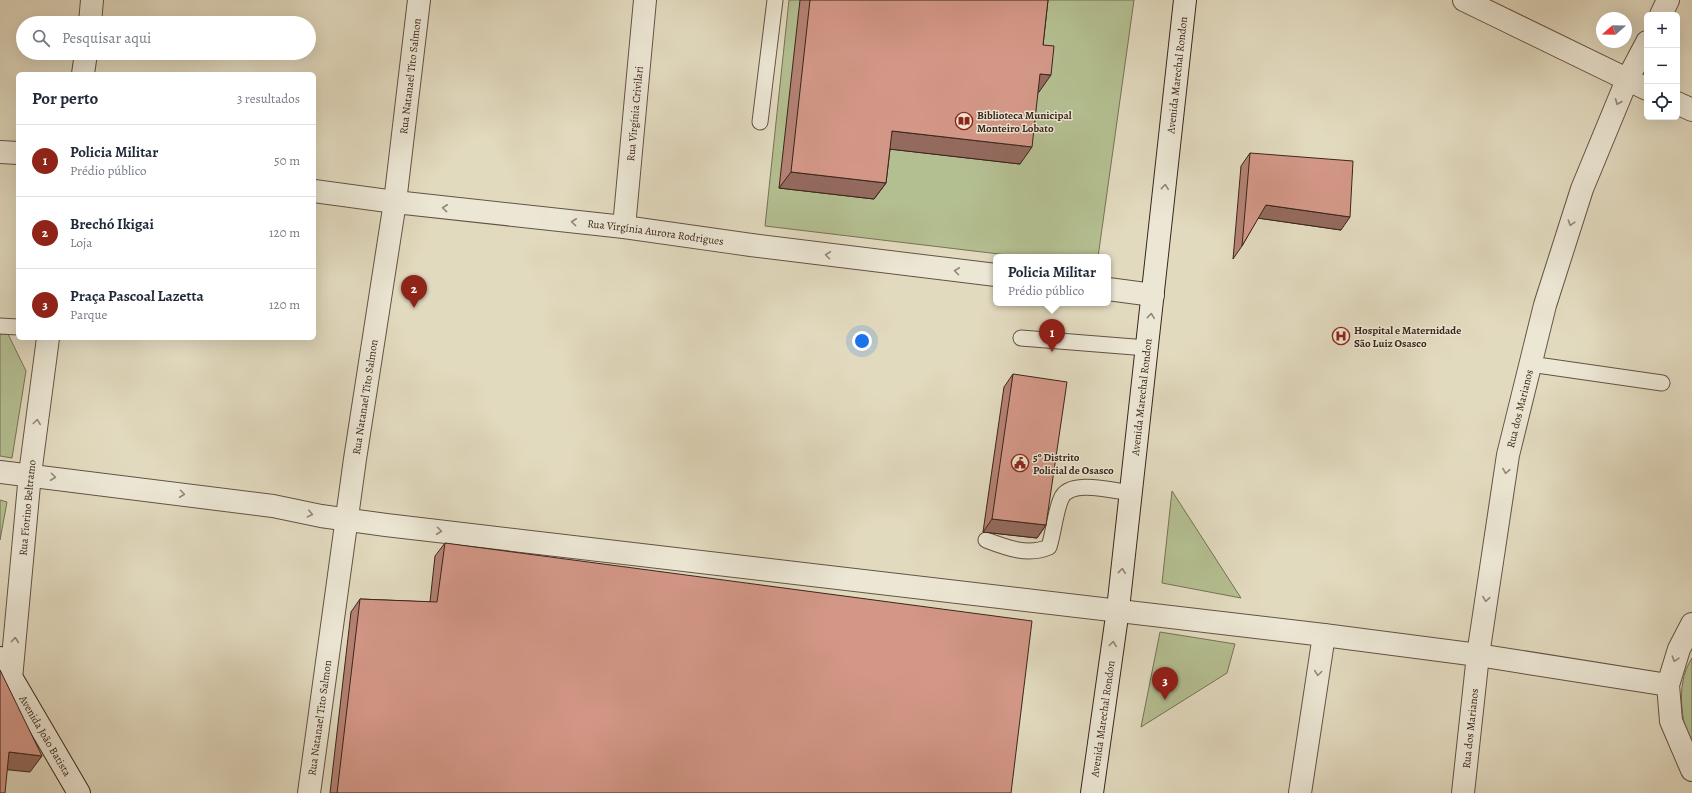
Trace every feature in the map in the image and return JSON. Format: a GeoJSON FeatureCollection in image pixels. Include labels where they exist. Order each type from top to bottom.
{"type":"FeatureCollection","features":[{"type":"Feature","properties":{"kind":"street"},"geometry":{"type":"LineString","coordinates":[[91,16],[92,0]]}},
{"type":"Feature","properties":{"kind":"street","name":"Rua Natanael Tito Salmon"},"geometry":{"type":"LineString","coordinates":[[309,793],[346,519],[395,202],[419,0]]}},
{"type":"Feature","properties":{"kind":"street","name":"Rua Virgínia Crivilari"},"geometry":{"type":"LineString","coordinates":[[624,227],[645,0]]}},
{"type":"Feature","properties":{"kind":"street","name":"Avenida Marechal Rondon"},"geometry":{"type":"LineString","coordinates":[[1092,793],[1118,609],[1185,0]]}},
{"type":"Feature","properties":{"kind":"street"},"geometry":{"type":"LineString","coordinates":[[1464,0],[1644,88]]}},
{"type":"Feature","properties":{"kind":"street"},"geometry":{"type":"LineString","coordinates":[[1662,12],[1668,0]]}},
{"type":"Feature","properties":{"kind":"street","name":"Rua dos Marianos"},"geometry":{"type":"LineString","coordinates":[[1463,793],[1478,655],[1508,455],[1530,364],[1545,305],[1582,189],[1628,80],[1644,48]]}},
{"type":"Feature","properties":{"kind":"street"},"geometry":{"type":"LineString","coordinates":[[83,72],[85,60]]}},
{"type":"Feature","properties":{"kind":"street"},"geometry":{"type":"LineString","coordinates":[[1680,104],[1692,110]]}},
{"type":"Feature","properties":{"kind":"street"},"geometry":{"type":"LineString","coordinates":[[0,152],[16,153]]}},
{"type":"Feature","properties":{"kind":"street","name":"Rua Virgínia Aurora Rodrigues"},"geometry":{"type":"LineString","coordinates":[[316,191],[395,202],[624,227],[993,276]]}},
{"type":"Feature","properties":{"kind":"street"},"geometry":{"type":"LineString","coordinates":[[1111,289],[1153,295]]}},
{"type":"Feature","properties":{"kind":"street","name":"Rua Fiorino Beltramo"},"geometry":{"type":"LineString","coordinates":[[11,679],[30,474],[48,340]]}},
{"type":"Feature","properties":{"kind":"street"},"geometry":{"type":"LineString","coordinates":[[0,472],[30,474],[273,506],[321,516],[1118,609],[1324,635],[1478,655],[1668,685]]}},
{"type":"Feature","properties":{"kind":"street"},"geometry":{"type":"LineString","coordinates":[[1692,624],[1679,649],[1668,685],[1671,721],[1692,770]]}},
{"type":"Feature","properties":{"kind":"street"},"geometry":{"type":"LineString","coordinates":[[1300,793],[1324,635]]}},
{"type":"Feature","properties":{"kind":"street","name":"Avenida João Batista"},"geometry":{"type":"LineString","coordinates":[[0,658],[79,793]]}},
{"type":"Feature","properties":{"kind":"lane"},"geometry":{"type":"LineString","coordinates":[[760,122],[775,0]]}},
{"type":"Feature","properties":{"kind":"lane"},"geometry":{"type":"LineString","coordinates":[[0,326],[16,327]]}},
{"type":"Feature","properties":{"kind":"lane"},"geometry":{"type":"LineString","coordinates":[[1020,338],[1147,348]]}},
{"type":"Feature","properties":{"kind":"lane"},"geometry":{"type":"LineString","coordinates":[[1530,364],[1662,383]]}},
{"type":"Feature","properties":{"kind":"lane"},"geometry":{"type":"LineString","coordinates":[[986,540],[1029,552],[1040,551],[1049,547],[1061,497],[1070,489],[1084,486],[1131,493]]}},
{"type":"Feature","properties":{"kind":"green space"},"geometry":{"type":"Polygon","coordinates":[[[789,0],[1134,0],[1098,254],[999,254],[765,226],[789,0]]]}},
{"type":"Feature","properties":{"kind":"green space"},"geometry":{"type":"Polygon","coordinates":[[[0,334],[8,334],[26,371],[12,458],[0,456],[0,334]]]}},
{"type":"Feature","properties":{"kind":"green space"},"geometry":{"type":"Polygon","coordinates":[[[1172,491],[1241,598],[1162,583],[1172,491]]]}},
{"type":"Feature","properties":{"kind":"green space"},"geometry":{"type":"Polygon","coordinates":[[[0,500],[7,502],[0,540],[0,500]]]}},
{"type":"Feature","properties":{"kind":"green space"},"geometry":{"type":"Polygon","coordinates":[[[1160,632],[1235,644],[1227,673],[1141,727],[1160,632]]]}},
{"type":"Feature","properties":{"kind":"green space"},"geometry":{"type":"Polygon","coordinates":[[[1692,658],[1692,757],[1683,720],[1682,694],[1686,669],[1692,658]]]}},
{"type":"Feature","properties":{"kind":"building","name":"Biblioteca Municipal Monteiro Lobato"},"geometry":{"type":"Polygon","coordinates":[[[810,0],[1048,0],[1043,45],[1054,46],[1051,75],[1040,74],[1032,147],[892,131],[886,183],[791,172],[810,0]]]}},
{"type":"Feature","properties":{"kind":"building"},"geometry":{"type":"Polygon","coordinates":[[[1250,153],[1353,161],[1350,217],[1266,205],[1242,246],[1250,153]]]}},
{"type":"Feature","properties":{"kind":"building","name":"5º Distrito Policial de Osasco"},"geometry":{"type":"Polygon","coordinates":[[[1013,374],[1067,382],[1046,525],[992,519],[1013,374]]]}},
{"type":"Feature","properties":{"kind":"building"},"geometry":{"type":"Polygon","coordinates":[[[445,543],[1032,621],[1011,793],[337,793],[360,599],[437,602],[445,543]]]}},
{"type":"Feature","properties":{"kind":"building"},"geometry":{"type":"Polygon","coordinates":[[[0,670],[42,756],[9,752],[5,793],[0,793],[0,670]]]}},
{"type":"Feature","properties":{"kind":"place","name":"Biblioteca Municipal Monteiro Lobato"},"geometry":{"type":"Point","coordinates":[964,121]}},
{"type":"Feature","properties":{"kind":"place","name":"Brechó Ikigai"},"geometry":{"type":"Point","coordinates":[414,308]}},
{"type":"Feature","properties":{"kind":"place","name":"Hospital e Maternidade São Luiz Osasco"},"geometry":{"type":"Point","coordinates":[1341,336]}},
{"type":"Feature","properties":{"kind":"place","name":"Policia Militar"},"geometry":{"type":"Point","coordinates":[1052,352]}},
{"type":"Feature","properties":{"kind":"place","name":"5º Distrito Policial de Osasco"},"geometry":{"type":"Point","coordinates":[1020,463]}},
{"type":"Feature","properties":{"kind":"place","name":"Praça Pascoal Lazetta"},"geometry":{"type":"Point","coordinates":[1165,700]}}]}
